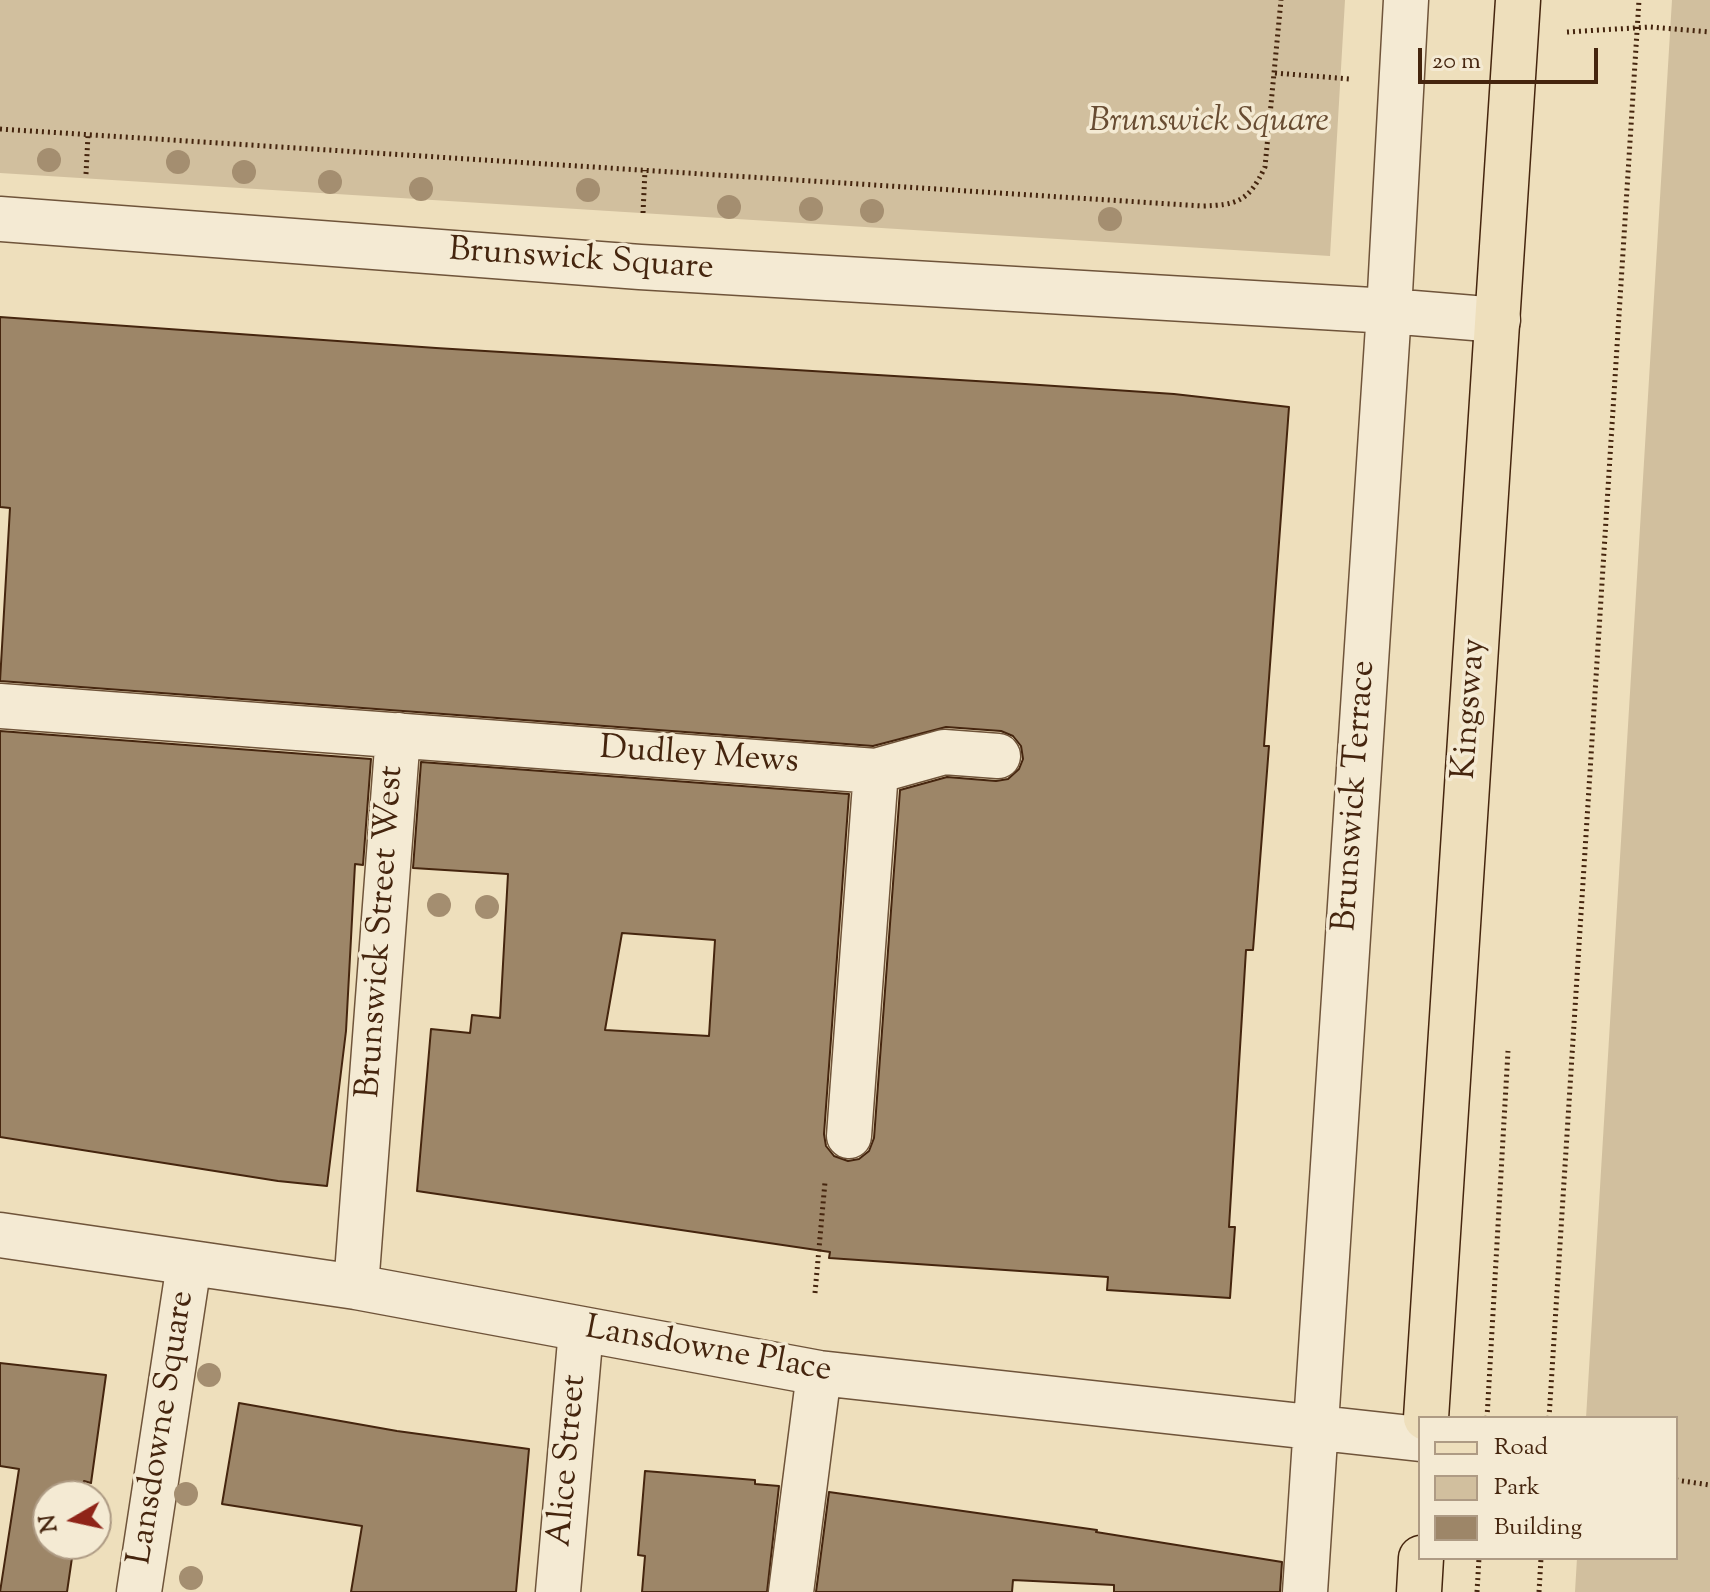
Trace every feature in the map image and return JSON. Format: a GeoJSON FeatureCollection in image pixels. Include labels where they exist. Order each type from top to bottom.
{"type":"FeatureCollection","features":[{"type":"Feature","properties":{"kind":"main road","name":"Kingsway"},"geometry":{"type":"LineString","coordinates":[[1426,1416],[1518,0]]}},
{"type":"Feature","properties":{"kind":"main road"},"geometry":{"type":"LineString","coordinates":[[1419,1592],[1421,1560]]}},
{"type":"Feature","properties":{"kind":"street","name":"Brunswick Terrace"},"geometry":{"type":"LineString","coordinates":[[1305,1592],[1389,311],[1406,0]]}},
{"type":"Feature","properties":{"kind":"street","name":"Brunswick Square"},"geometry":{"type":"LineString","coordinates":[[0,219],[640,267],[1498,320]]}},
{"type":"Feature","properties":{"kind":"street","name":"Brunswick Street West"},"geometry":{"type":"LineString","coordinates":[[0,706],[398,735],[356,1287]]}},
{"type":"Feature","properties":{"kind":"street","name":"Dudley Mews"},"geometry":{"type":"LineString","coordinates":[[398,735],[876,771],[944,752],[998,756]]}},
{"type":"Feature","properties":{"kind":"street"},"geometry":{"type":"LineString","coordinates":[[849,1136],[876,771]]}},
{"type":"Feature","properties":{"kind":"street","name":"Lansdowne Place"},"geometry":{"type":"LineString","coordinates":[[0,1235],[356,1287],[819,1373],[1418,1439]]}},
{"type":"Feature","properties":{"kind":"street","name":"Lansdowne Square"},"geometry":{"type":"LineString","coordinates":[[139,1592],[189,1264]]}},
{"type":"Feature","properties":{"kind":"street","name":"Alice Street"},"geometry":{"type":"LineString","coordinates":[[558,1592],[581,1330]]}},
{"type":"Feature","properties":{"kind":"street"},"geometry":{"type":"LineString","coordinates":[[791,1592],[819,1373]]}},
{"type":"Feature","properties":{"kind":"path"},"geometry":{"type":"LineString","coordinates":[[0,129],[1223,205],[1242,200],[1256,186],[1265,167],[1281,0]]}},
{"type":"Feature","properties":{"kind":"path"},"geometry":{"type":"LineString","coordinates":[[1549,1416],[1639,0]]}},
{"type":"Feature","properties":{"kind":"path"},"geometry":{"type":"LineString","coordinates":[[1637,30],[1650,27],[1710,32]]}},
{"type":"Feature","properties":{"kind":"path"},"geometry":{"type":"LineString","coordinates":[[86,178],[88,135]]}},
{"type":"Feature","properties":{"kind":"path"},"geometry":{"type":"LineString","coordinates":[[643,213],[645,170]]}},
{"type":"Feature","properties":{"kind":"path"},"geometry":{"type":"LineString","coordinates":[[815,1293],[826,1168],[849,1136]]}},
{"type":"Feature","properties":{"kind":"path"},"geometry":{"type":"LineString","coordinates":[[1678,1480],[1710,1485]]}},
{"type":"Feature","properties":{"kind":"path"},"geometry":{"type":"LineString","coordinates":[[1477,1592],[1479,1560]]}},
{"type":"Feature","properties":{"kind":"path"},"geometry":{"type":"LineString","coordinates":[[1539,1592],[1541,1560]]}},
{"type":"Feature","properties":{"kind":"green space","name":"Brunswick Square"},"geometry":{"type":"Polygon","coordinates":[[[0,0],[1345,0],[1330,256],[0,173],[0,0]]]}},
{"type":"Feature","properties":{"kind":"green space"},"geometry":{"type":"Polygon","coordinates":[[[1672,0],[1710,0],[1710,1592],[1575,1592],[1577,1560],[1678,1560],[1678,1416],[1586,1416],[1672,0]]]}},
{"type":"Feature","properties":{"kind":"building"},"geometry":{"type":"Polygon","coordinates":[[[0,317],[1174,394],[1289,407],[1264,746],[1269,746],[1253,950],[1246,950],[1229,1227],[1235,1227],[1230,1298],[1107,1290],[1108,1277],[829,1258],[830,1252],[417,1191],[431,1029],[470,1033],[472,1015],[500,1018],[508,874],[413,868],[421,762],[849,794],[824,1134],[826,1146],[834,1156],[848,1161],[859,1159],[869,1151],[874,1138],[900,790],[947,777],[1008,779],[1019,769],[1023,759],[1021,746],[1013,736],[1001,731],[946,727],[873,746],[0,681],[10,508],[0,507],[0,317]],[[622,933],[605,1030],[709,1036],[715,940],[622,933]]]}},
{"type":"Feature","properties":{"kind":"building"},"geometry":{"type":"Polygon","coordinates":[[[0,731],[371,759],[363,865],[355,864],[346,1031],[327,1186],[0,1137],[0,731]]]}},
{"type":"Feature","properties":{"kind":"building"},"geometry":{"type":"Polygon","coordinates":[[[0,1363],[106,1375],[91,1480],[32,1480],[32,1560],[72,1560],[67,1592],[0,1592],[19,1469],[0,1466],[0,1363]]]}},
{"type":"Feature","properties":{"kind":"building"},"geometry":{"type":"Polygon","coordinates":[[[239,1403],[397,1431],[529,1449],[516,1592],[351,1592],[362,1526],[222,1504],[239,1403]]]}},
{"type":"Feature","properties":{"kind":"building"},"geometry":{"type":"Polygon","coordinates":[[[645,1471],[755,1480],[755,1484],[779,1486],[767,1592],[642,1592],[645,1556],[638,1555],[645,1471]]]}},
{"type":"Feature","properties":{"kind":"building"},"geometry":{"type":"Polygon","coordinates":[[[829,1492],[1097,1530],[1282,1562],[1280,1592],[1114,1592],[1114,1585],[1013,1580],[1012,1592],[816,1592],[829,1492]]]}}]}
